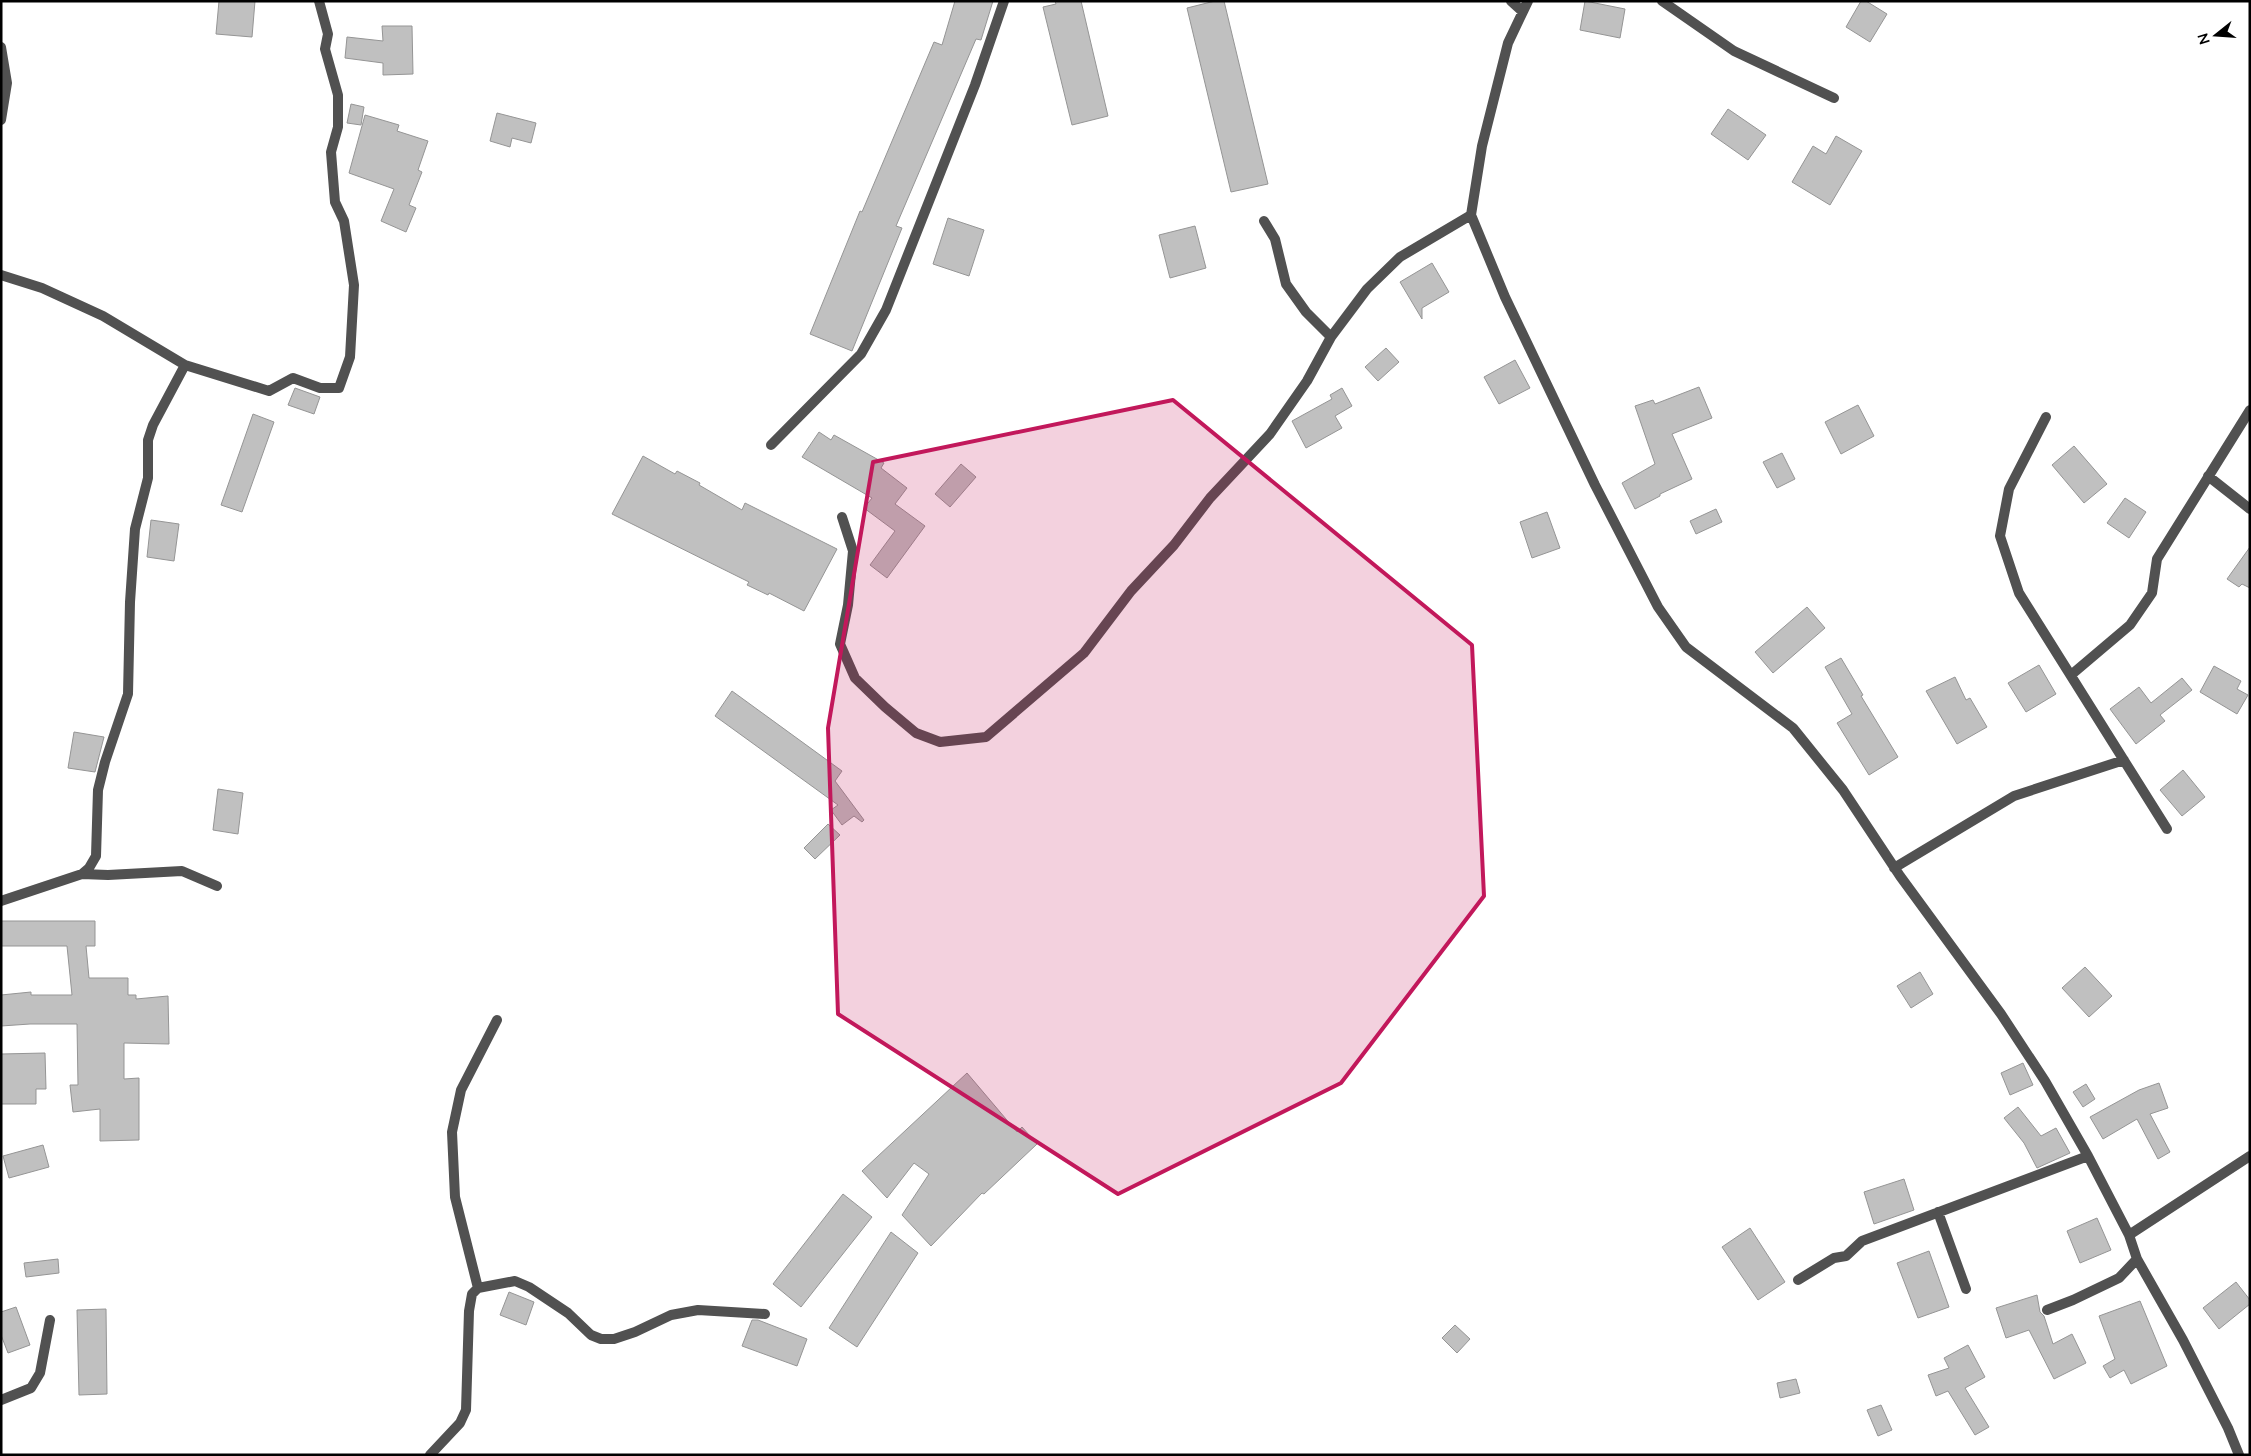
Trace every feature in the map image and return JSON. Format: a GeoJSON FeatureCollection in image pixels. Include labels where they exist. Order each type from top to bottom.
{"type":"FeatureCollection","features":[{"type":"Feature","properties":{"kind":"street"},"geometry":{"type":"LineString","coordinates":[[1,275],[42,288],[104,316],[185,365],[269,391],[293,378],[320,388],[339,388],[350,357],[354,285],[344,221],[335,202],[331,152],[338,127],[338,95],[325,49],[328,34],[319,1]]}},
{"type":"Feature","properties":{"kind":"street"},"geometry":{"type":"LineString","coordinates":[[771,445],[861,354],[886,310],[975,84],[1004,1]]}},
{"type":"Feature","properties":{"kind":"street"},"geometry":{"type":"LineString","coordinates":[[1511,1],[1522,11]]}},
{"type":"Feature","properties":{"kind":"street"},"geometry":{"type":"LineString","coordinates":[[1528,1],[1508,43],[1482,146],[1471,215],[1505,296],[1596,486],[1658,607],[1686,646],[1793,728],[1843,790],[1894,868],[2001,1014],[2045,1081],[2088,1156],[2129,1235],[2137,1260],[2183,1340],[2228,1428],[2239,1455]]}},
{"type":"Feature","properties":{"kind":"street"},"geometry":{"type":"LineString","coordinates":[[1662,1],[1734,51],[1834,98]]}},
{"type":"Feature","properties":{"kind":"street"},"geometry":{"type":"LineString","coordinates":[[1,47],[7,83],[1,120]]}},
{"type":"Feature","properties":{"kind":"street"},"geometry":{"type":"LineString","coordinates":[[842,517],[853,551],[848,605],[840,644],[855,678],[916,733],[940,742],[986,737],[1084,653],[1131,591],[1174,545],[1210,498],[1270,434],[1307,381],[1331,337],[1367,288],[1400,257],[1471,215]]}},
{"type":"Feature","properties":{"kind":"street"},"geometry":{"type":"LineString","coordinates":[[1264,221],[1275,239],[1286,284],[1306,312],[1331,337]]}},
{"type":"Feature","properties":{"kind":"street"},"geometry":{"type":"LineString","coordinates":[[82,874],[89,868],[96,856],[98,790],[105,762],[128,694],[130,602],[135,529],[148,478],[148,440],[153,425],[185,365]]}},
{"type":"Feature","properties":{"kind":"street"},"geometry":{"type":"LineString","coordinates":[[2071,675],[2130,625],[2152,593],[2157,559],[2250,410]]}},
{"type":"Feature","properties":{"kind":"street"},"geometry":{"type":"LineString","coordinates":[[2046,417],[2010,489],[2000,536],[2019,593],[2167,829]]}},
{"type":"Feature","properties":{"kind":"street"},"geometry":{"type":"LineString","coordinates":[[2208,476],[2250,509]]}},
{"type":"Feature","properties":{"kind":"street"},"geometry":{"type":"LineString","coordinates":[[1894,868],[2014,796],[2124,760]]}},
{"type":"Feature","properties":{"kind":"street"},"geometry":{"type":"LineString","coordinates":[[1,901],[82,874],[108,875],[182,871],[217,886]]}},
{"type":"Feature","properties":{"kind":"street"},"geometry":{"type":"LineString","coordinates":[[478,1288],[455,1197],[452,1132],[461,1090],[497,1020]]}},
{"type":"Feature","properties":{"kind":"street"},"geometry":{"type":"LineString","coordinates":[[1798,1280],[1834,1258],[1846,1256],[1862,1241],[2088,1156]]}},
{"type":"Feature","properties":{"kind":"street"},"geometry":{"type":"LineString","coordinates":[[2129,1235],[2250,1156]]}},
{"type":"Feature","properties":{"kind":"street"},"geometry":{"type":"LineString","coordinates":[[1938,1212],[1966,1288]]}},
{"type":"Feature","properties":{"kind":"street"},"geometry":{"type":"LineString","coordinates":[[2047,1310],[2119,1278],[2137,1260]]}},
{"type":"Feature","properties":{"kind":"street"},"geometry":{"type":"LineString","coordinates":[[430,1455],[460,1424],[466,1410],[469,1311],[472,1294],[478,1288],[514,1281],[529,1287],[568,1313],[592,1336],[601,1339],[614,1339],[635,1332],[671,1315],[698,1310],[765,1314]]}},
{"type":"Feature","properties":{"kind":"street"},"geometry":{"type":"LineString","coordinates":[[1,1400],[31,1388],[40,1373],[50,1320]]}},
{"type":"Feature","properties":{"kind":"highlighted area"},"geometry":{"type":"Polygon","coordinates":[[[1173,400],[1472,645],[1484,896],[1341,1083],[1118,1194],[838,1014],[828,728],[873,462],[1173,400]]]}},
{"type":"Feature","properties":{"kind":"building"},"geometry":{"type":"Polygon","coordinates":[[[219,1],[255,1],[252,37],[216,34],[219,1]]]}},
{"type":"Feature","properties":{"kind":"building"},"geometry":{"type":"Polygon","coordinates":[[[955,1],[993,1],[981,40],[976,39],[896,226],[902,228],[852,351],[810,334],[860,211],[862,212],[934,42],[942,45],[955,1]]]}},
{"type":"Feature","properties":{"kind":"building"},"geometry":{"type":"Polygon","coordinates":[[[1055,1],[1081,1],[1108,116],[1072,125],[1043,7],[1056,4],[1055,1]]]}},
{"type":"Feature","properties":{"kind":"building"},"geometry":{"type":"Polygon","coordinates":[[[1215,1],[1224,1],[1268,184],[1231,192],[1187,8],[1215,1]]]}},
{"type":"Feature","properties":{"kind":"building"},"geometry":{"type":"Polygon","coordinates":[[[1585,1],[1625,9],[1620,38],[1580,30],[1585,1]]]}},
{"type":"Feature","properties":{"kind":"building"},"geometry":{"type":"Polygon","coordinates":[[[1861,1],[1866,1],[1887,14],[1870,42],[1846,27],[1861,1]]]}},
{"type":"Feature","properties":{"kind":"building"},"geometry":{"type":"Polygon","coordinates":[[[382,26],[412,26],[413,74],[383,75],[383,63],[345,58],[347,37],[383,41],[382,26]]]}},
{"type":"Feature","properties":{"kind":"building"},"geometry":{"type":"Polygon","coordinates":[[[351,104],[364,107],[361,125],[347,123],[351,104]]]}},
{"type":"Feature","properties":{"kind":"building"},"geometry":{"type":"Polygon","coordinates":[[[1728,109],[1766,135],[1748,160],[1711,134],[1728,109]]]}},
{"type":"Feature","properties":{"kind":"building"},"geometry":{"type":"Polygon","coordinates":[[[497,113],[536,123],[531,143],[512,138],[510,147],[490,141],[497,113]]]}},
{"type":"Feature","properties":{"kind":"building"},"geometry":{"type":"Polygon","coordinates":[[[365,115],[399,125],[397,131],[428,141],[418,170],[422,172],[409,205],[416,208],[406,232],[381,221],[394,189],[349,173],[365,115]]]}},
{"type":"Feature","properties":{"kind":"building"},"geometry":{"type":"Polygon","coordinates":[[[1836,136],[1862,151],[1830,205],[1792,182],[1813,146],[1826,154],[1836,136]]]}},
{"type":"Feature","properties":{"kind":"building"},"geometry":{"type":"Polygon","coordinates":[[[948,218],[984,230],[969,276],[933,264],[948,218]]]}},
{"type":"Feature","properties":{"kind":"building"},"geometry":{"type":"Polygon","coordinates":[[[1195,226],[1206,268],[1170,278],[1159,235],[1195,226]]]}},
{"type":"Feature","properties":{"kind":"building"},"geometry":{"type":"Polygon","coordinates":[[[1432,263],[1449,292],[1422,308],[1422,319],[1400,282],[1432,263]]]}},
{"type":"Feature","properties":{"kind":"building"},"geometry":{"type":"Polygon","coordinates":[[[1386,348],[1399,362],[1378,381],[1365,367],[1386,348]]]}},
{"type":"Feature","properties":{"kind":"building"},"geometry":{"type":"Polygon","coordinates":[[[1515,360],[1530,388],[1499,404],[1484,377],[1515,360]]]}},
{"type":"Feature","properties":{"kind":"building"},"geometry":{"type":"Polygon","coordinates":[[[1699,387],[1712,418],[1672,434],[1692,479],[1660,494],[1660,496],[1635,509],[1622,483],[1655,464],[1635,406],[1653,400],[1655,404],[1699,387]]]}},
{"type":"Feature","properties":{"kind":"building"},"geometry":{"type":"Polygon","coordinates":[[[295,388],[320,397],[314,414],[288,405],[295,388]]]}},
{"type":"Feature","properties":{"kind":"building"},"geometry":{"type":"Polygon","coordinates":[[[1342,388],[1352,406],[1335,416],[1342,428],[1306,448],[1292,421],[1332,399],[1330,395],[1342,388]]]}},
{"type":"Feature","properties":{"kind":"building"},"geometry":{"type":"Polygon","coordinates":[[[1858,405],[1874,436],[1841,454],[1825,422],[1858,405]]]}},
{"type":"Feature","properties":{"kind":"building"},"geometry":{"type":"Polygon","coordinates":[[[253,414],[274,422],[242,512],[221,505],[253,414]]]}},
{"type":"Feature","properties":{"kind":"building"},"geometry":{"type":"Polygon","coordinates":[[[819,432],[831,440],[834,435],[884,463],[881,468],[907,488],[895,504],[925,526],[887,578],[870,565],[895,531],[864,508],[872,498],[802,457],[819,432]]]}},
{"type":"Feature","properties":{"kind":"building"},"geometry":{"type":"Polygon","coordinates":[[[2074,446],[2107,484],[2084,503],[2052,465],[2074,446]]]}},
{"type":"Feature","properties":{"kind":"building"},"geometry":{"type":"Polygon","coordinates":[[[1782,453],[1795,479],[1777,488],[1763,462],[1782,453]]]}},
{"type":"Feature","properties":{"kind":"building"},"geometry":{"type":"Polygon","coordinates":[[[643,456],[675,474],[677,471],[700,483],[699,485],[742,510],[745,503],[837,549],[804,611],[769,593],[768,595],[747,585],[749,582],[612,514],[643,456]]]}},
{"type":"Feature","properties":{"kind":"building"},"geometry":{"type":"Polygon","coordinates":[[[961,464],[976,477],[950,507],[935,494],[961,464]]]}},
{"type":"Feature","properties":{"kind":"building"},"geometry":{"type":"Polygon","coordinates":[[[2125,498],[2146,512],[2129,538],[2107,523],[2125,498]]]}},
{"type":"Feature","properties":{"kind":"building"},"geometry":{"type":"Polygon","coordinates":[[[1716,509],[1722,522],[1696,534],[1690,521],[1716,509]]]}},
{"type":"Feature","properties":{"kind":"building"},"geometry":{"type":"Polygon","coordinates":[[[1547,512],[1560,548],[1532,558],[1520,522],[1547,512]]]}},
{"type":"Feature","properties":{"kind":"building"},"geometry":{"type":"Polygon","coordinates":[[[151,520],[179,524],[174,561],[147,557],[151,520]]]}},
{"type":"Feature","properties":{"kind":"building"},"geometry":{"type":"Polygon","coordinates":[[[2250,547],[2250,588],[2242,584],[2239,587],[2227,579],[2250,547]]]}},
{"type":"Feature","properties":{"kind":"building"},"geometry":{"type":"Polygon","coordinates":[[[1807,607],[1825,628],[1773,673],[1755,652],[1807,607]]]}},
{"type":"Feature","properties":{"kind":"building"},"geometry":{"type":"Polygon","coordinates":[[[1841,658],[1863,695],[1861,696],[1898,757],[1869,775],[1837,723],[1852,714],[1825,667],[1841,658]]]}},
{"type":"Feature","properties":{"kind":"building"},"geometry":{"type":"Polygon","coordinates":[[[2039,665],[2056,694],[2026,712],[2008,683],[2039,665]]]}},
{"type":"Feature","properties":{"kind":"building"},"geometry":{"type":"Polygon","coordinates":[[[2214,666],[2241,681],[2237,689],[2248,695],[2237,714],[2200,692],[2214,666]]]}},
{"type":"Feature","properties":{"kind":"building"},"geometry":{"type":"Polygon","coordinates":[[[1955,677],[1966,700],[1970,698],[1987,727],[1957,744],[1926,691],[1955,677]]]}},
{"type":"Feature","properties":{"kind":"building"},"geometry":{"type":"Polygon","coordinates":[[[2182,678],[2192,690],[2160,715],[2165,721],[2136,744],[2110,709],[2139,687],[2151,703],[2182,678]]]}},
{"type":"Feature","properties":{"kind":"building"},"geometry":{"type":"Polygon","coordinates":[[[732,691],[842,771],[835,781],[864,820],[862,822],[854,816],[842,825],[831,810],[838,805],[715,716],[732,691]]]}},
{"type":"Feature","properties":{"kind":"building"},"geometry":{"type":"Polygon","coordinates":[[[74,732],[104,737],[95,772],[68,768],[74,732]]]}},
{"type":"Feature","properties":{"kind":"building"},"geometry":{"type":"Polygon","coordinates":[[[2183,770],[2205,797],[2182,816],[2160,790],[2183,770]]]}},
{"type":"Feature","properties":{"kind":"building"},"geometry":{"type":"Polygon","coordinates":[[[218,789],[243,793],[238,834],[213,830],[218,789]]]}},
{"type":"Feature","properties":{"kind":"building"},"geometry":{"type":"Polygon","coordinates":[[[828,824],[840,835],[815,859],[804,848],[828,824]]]}},
{"type":"Feature","properties":{"kind":"building"},"geometry":{"type":"Polygon","coordinates":[[[1,921],[95,921],[95,946],[86,946],[89,978],[128,978],[128,995],[136,995],[136,999],[168,996],[169,1044],[124,1043],[124,1079],[139,1078],[139,1140],[100,1141],[100,1109],[73,1112],[70,1085],[78,1085],[77,1024],[1,1026],[1,995],[31,992],[31,995],[72,995],[67,946],[1,946],[1,921]]]}},
{"type":"Feature","properties":{"kind":"building"},"geometry":{"type":"Polygon","coordinates":[[[2085,967],[2112,996],[2089,1017],[2062,988],[2085,967]]]}},
{"type":"Feature","properties":{"kind":"building"},"geometry":{"type":"Polygon","coordinates":[[[1920,972],[1933,994],[1911,1008],[1897,986],[1920,972]]]}},
{"type":"Feature","properties":{"kind":"building"},"geometry":{"type":"Polygon","coordinates":[[[45,1053],[46,1089],[36,1089],[36,1104],[1,1104],[1,1054],[45,1053]]]}},
{"type":"Feature","properties":{"kind":"building"},"geometry":{"type":"Polygon","coordinates":[[[2023,1063],[2033,1085],[2010,1095],[2001,1073],[2023,1063]]]}},
{"type":"Feature","properties":{"kind":"building"},"geometry":{"type":"Polygon","coordinates":[[[967,1073],[1017,1132],[1022,1127],[1037,1144],[984,1194],[982,1193],[931,1246],[902,1215],[929,1174],[914,1163],[887,1198],[862,1171],[967,1073]]]}},
{"type":"Feature","properties":{"kind":"building"},"geometry":{"type":"Polygon","coordinates":[[[2159,1083],[2168,1108],[2150,1114],[2170,1152],[2158,1159],[2137,1119],[2103,1139],[2090,1117],[2139,1090],[2159,1083]]]}},
{"type":"Feature","properties":{"kind":"building"},"geometry":{"type":"Polygon","coordinates":[[[2086,1084],[2095,1099],[2083,1107],[2073,1092],[2086,1084]]]}},
{"type":"Feature","properties":{"kind":"building"},"geometry":{"type":"Polygon","coordinates":[[[2018,1107],[2041,1136],[2056,1128],[2070,1153],[2037,1168],[2024,1143],[2004,1118],[2018,1107]]]}},
{"type":"Feature","properties":{"kind":"building"},"geometry":{"type":"Polygon","coordinates":[[[43,1145],[49,1167],[9,1178],[3,1156],[43,1145]]]}},
{"type":"Feature","properties":{"kind":"building"},"geometry":{"type":"Polygon","coordinates":[[[1904,1179],[1914,1210],[1874,1224],[1864,1192],[1904,1179]]]}},
{"type":"Feature","properties":{"kind":"building"},"geometry":{"type":"Polygon","coordinates":[[[843,1194],[872,1217],[801,1307],[773,1284],[843,1194]]]}},
{"type":"Feature","properties":{"kind":"building"},"geometry":{"type":"Polygon","coordinates":[[[2097,1218],[2111,1250],[2080,1263],[2067,1231],[2097,1218]]]}},
{"type":"Feature","properties":{"kind":"building"},"geometry":{"type":"Polygon","coordinates":[[[1750,1228],[1785,1282],[1758,1300],[1722,1247],[1750,1228]]]}},
{"type":"Feature","properties":{"kind":"building"},"geometry":{"type":"Polygon","coordinates":[[[891,1232],[918,1253],[857,1347],[829,1328],[891,1232]]]}},
{"type":"Feature","properties":{"kind":"building"},"geometry":{"type":"Polygon","coordinates":[[[1929,1251],[1949,1307],[1918,1318],[1897,1263],[1929,1251]]]}},
{"type":"Feature","properties":{"kind":"building"},"geometry":{"type":"Polygon","coordinates":[[[58,1259],[59,1273],[26,1277],[24,1263],[58,1259]]]}},
{"type":"Feature","properties":{"kind":"building"},"geometry":{"type":"Polygon","coordinates":[[[2236,1282],[2250,1300],[2250,1304],[2219,1329],[2203,1308],[2236,1282]]]}},
{"type":"Feature","properties":{"kind":"building"},"geometry":{"type":"Polygon","coordinates":[[[509,1292],[534,1302],[526,1325],[500,1315],[509,1292]]]}},
{"type":"Feature","properties":{"kind":"building"},"geometry":{"type":"Polygon","coordinates":[[[2037,1295],[2040,1312],[2044,1316],[2053,1344],[2072,1334],[2086,1363],[2054,1379],[2029,1330],[2006,1338],[1996,1308],[2037,1295]]]}},
{"type":"Feature","properties":{"kind":"building"},"geometry":{"type":"Polygon","coordinates":[[[2140,1301],[2167,1366],[2131,1384],[2124,1370],[2110,1378],[2103,1366],[2115,1359],[2099,1316],[2140,1301]]]}},
{"type":"Feature","properties":{"kind":"building"},"geometry":{"type":"Polygon","coordinates":[[[16,1307],[30,1345],[8,1353],[1,1335],[1,1312],[16,1307]]]}},
{"type":"Feature","properties":{"kind":"building"},"geometry":{"type":"Polygon","coordinates":[[[106,1309],[107,1394],[79,1395],[77,1310],[106,1309]]]}},
{"type":"Feature","properties":{"kind":"building"},"geometry":{"type":"Polygon","coordinates":[[[752,1320],[758,1320],[807,1339],[797,1366],[742,1346],[752,1320]]]}},
{"type":"Feature","properties":{"kind":"building"},"geometry":{"type":"Polygon","coordinates":[[[1455,1325],[1470,1339],[1457,1353],[1442,1338],[1455,1325]]]}},
{"type":"Feature","properties":{"kind":"building"},"geometry":{"type":"Polygon","coordinates":[[[1968,1345],[1985,1377],[1965,1388],[1989,1427],[1975,1435],[1948,1391],[1936,1396],[1928,1375],[1949,1368],[1944,1358],[1968,1345]]]}},
{"type":"Feature","properties":{"kind":"building"},"geometry":{"type":"Polygon","coordinates":[[[1796,1379],[1800,1393],[1780,1398],[1777,1383],[1796,1379]]]}},
{"type":"Feature","properties":{"kind":"building"},"geometry":{"type":"Polygon","coordinates":[[[1881,1405],[1892,1430],[1878,1436],[1867,1410],[1881,1405]]]}}]}
